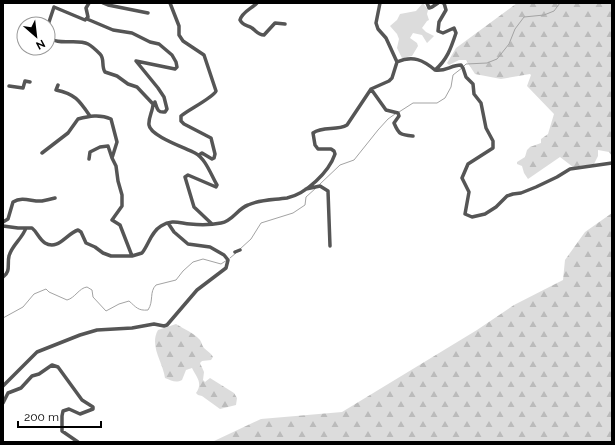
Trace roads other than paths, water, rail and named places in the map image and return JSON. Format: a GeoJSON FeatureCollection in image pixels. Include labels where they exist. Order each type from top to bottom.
{"type":"FeatureCollection","features":[{"type":"Feature","properties":{"kind":"street"},"geometry":{"type":"LineString","coordinates":[[87,19],[86,7],[88,3]]}},
{"type":"Feature","properties":{"kind":"street"},"geometry":{"type":"LineString","coordinates":[[103,3],[148,13]]}},
{"type":"Feature","properties":{"kind":"street"},"geometry":{"type":"LineString","coordinates":[[170,3],[178,26],[179,35],[183,41],[204,55],[216,91],[215,95],[181,116],[181,121],[184,124],[207,135],[212,140],[215,154],[214,158],[212,159],[202,153],[199,155]]}},
{"type":"Feature","properties":{"kind":"street"},"geometry":{"type":"LineString","coordinates":[[257,3],[241,16],[240,20],[245,26],[251,28],[258,34],[264,35],[275,23],[285,24]]}},
{"type":"Feature","properties":{"kind":"street"},"geometry":{"type":"LineString","coordinates":[[3,226],[34,229],[46,244],[53,245],[57,245],[72,232],[78,230],[81,232],[86,243],[103,253],[111,256],[132,256],[142,253],[153,234],[161,225],[175,221],[189,224],[221,223],[230,220],[244,207],[253,203],[289,197],[304,189],[318,179],[331,163],[335,154],[332,149],[318,149],[315,145],[313,133],[325,129],[343,128],[347,126],[371,89],[392,78],[397,62],[386,38],[378,29],[376,23],[380,3]]}},
{"type":"Feature","properties":{"kind":"street"},"geometry":{"type":"LineString","coordinates":[[427,3],[429,8],[438,3]]}},
{"type":"Feature","properties":{"kind":"street"},"geometry":{"type":"LineString","coordinates":[[435,70],[443,63],[450,51],[456,32],[454,28],[443,33],[438,31],[439,22],[446,10],[443,3]]}},
{"type":"Feature","properties":{"kind":"street"},"geometry":{"type":"LineString","coordinates":[[50,16],[52,5],[82,19],[87,19],[113,30],[132,33],[150,42],[159,44],[172,55],[177,67],[175,69],[136,61],[164,97],[167,109],[165,112],[159,111],[153,100],[149,99]]}},
{"type":"Feature","properties":{"kind":"street"},"geometry":{"type":"LineString","coordinates":[[56,40],[88,44],[102,57],[102,67],[105,72],[118,76],[128,84],[137,87],[149,99],[153,105],[149,124],[151,130],[199,155],[204,160],[218,186],[215,187],[188,175],[185,177],[194,207],[212,224]]}},
{"type":"Feature","properties":{"kind":"street"},"geometry":{"type":"LineString","coordinates":[[397,62],[405,59],[418,59],[435,70],[440,71],[456,65],[461,65],[466,77],[473,84],[475,96],[481,103],[486,128],[493,141],[493,145],[490,150],[468,164],[464,172],[462,179],[469,192],[465,214],[472,218],[485,214],[496,207],[507,196],[521,193],[536,187],[570,169],[612,163]]}},
{"type":"Feature","properties":{"kind":"street"},"geometry":{"type":"LineString","coordinates":[[9,86],[23,88],[25,81],[30,82]]}},
{"type":"Feature","properties":{"kind":"street"},"geometry":{"type":"LineString","coordinates":[[58,85],[56,90],[71,94],[84,107],[90,116]]}},
{"type":"Feature","properties":{"kind":"street"},"geometry":{"type":"LineString","coordinates":[[371,89],[386,110],[397,112],[399,116],[394,123],[398,131],[402,135],[413,136]]}},
{"type":"Feature","properties":{"kind":"street"},"geometry":{"type":"LineString","coordinates":[[42,153],[68,133],[78,119],[90,116],[105,116],[112,120],[117,142],[112,158]]}},
{"type":"Feature","properties":{"kind":"street"},"geometry":{"type":"LineString","coordinates":[[89,159],[90,153],[100,147],[108,146],[116,166],[122,195],[122,206],[112,220],[120,225],[132,256]]}},
{"type":"Feature","properties":{"kind":"street"},"geometry":{"type":"LineString","coordinates":[[304,189],[320,186],[326,188],[329,193],[330,246]]}},
{"type":"Feature","properties":{"kind":"street"},"geometry":{"type":"LineString","coordinates":[[3,222],[8,219],[13,202],[15,201],[25,199],[41,201],[55,198]]}},
{"type":"Feature","properties":{"kind":"street"},"geometry":{"type":"LineString","coordinates":[[3,386],[37,352],[80,335],[96,330],[132,328],[154,324],[164,326],[167,325],[197,290],[226,268],[228,260],[224,255],[210,247],[188,244],[174,232],[168,223]]}},
{"type":"Feature","properties":{"kind":"street"},"geometry":{"type":"LineString","coordinates":[[3,277],[9,270],[9,257],[14,244],[26,228]]}},
{"type":"Feature","properties":{"kind":"street"},"geometry":{"type":"LineString","coordinates":[[235,252],[240,250]]}},
{"type":"Feature","properties":{"kind":"street"},"geometry":{"type":"LineString","coordinates":[[3,403],[8,393],[21,388],[32,376],[39,374],[52,366],[58,367],[82,400],[93,407],[93,409],[80,414],[69,409],[63,411],[62,431],[78,442]]}},
{"type":"Feature","properties":{"kind":"waterway"},"geometry":{"type":"LineString","coordinates":[[464,66],[466,64],[487,63],[497,59],[509,44],[515,29],[524,17],[544,15],[554,11],[560,3]]}},
{"type":"Feature","properties":{"kind":"waterway"},"geometry":{"type":"LineString","coordinates":[[399,112],[413,103],[437,103],[445,98],[451,87],[453,75],[462,68]]}},
{"type":"Feature","properties":{"kind":"waterway"},"geometry":{"type":"LineString","coordinates":[[320,184],[340,165],[354,160],[378,130],[395,114]]}},
{"type":"Feature","properties":{"kind":"waterway"},"geometry":{"type":"LineString","coordinates":[[240,249],[251,239],[261,223],[293,213],[305,205],[306,197],[316,188]]}},
{"type":"Feature","properties":{"kind":"waterway"},"geometry":{"type":"LineString","coordinates":[[230,258],[236,253]]}},
{"type":"Feature","properties":{"kind":"waterway"},"geometry":{"type":"LineString","coordinates":[[3,318],[23,307],[34,294],[46,289],[49,292],[67,300],[87,287],[92,290],[93,297],[106,311],[119,304],[129,301],[139,309],[148,310],[156,285],[176,280],[193,262],[203,259],[221,264],[227,260]]}}]}
